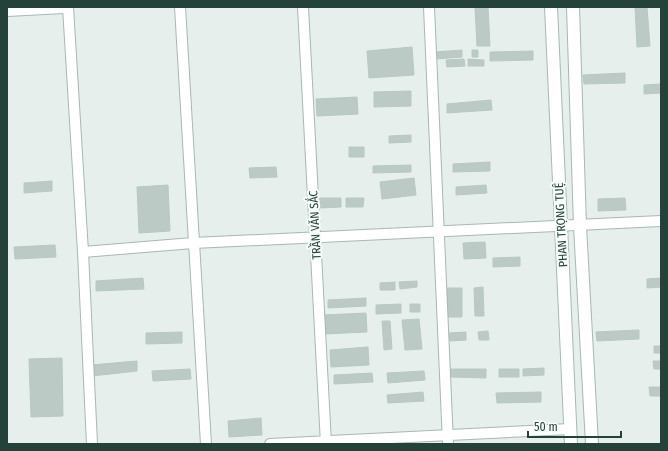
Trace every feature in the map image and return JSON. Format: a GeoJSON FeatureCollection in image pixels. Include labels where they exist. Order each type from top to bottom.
{"type":"FeatureCollection","features":[{"type":"Feature","properties":{"kind":"street"},"geometry":{"type":"LineString","coordinates":[[7,10],[64,7]]}},
{"type":"Feature","properties":{"kind":"street"},"geometry":{"type":"LineString","coordinates":[[68,7],[83,252],[92,444]]}},
{"type":"Feature","properties":{"kind":"street"},"geometry":{"type":"LineString","coordinates":[[180,7],[206,444]]}},
{"type":"Feature","properties":{"kind":"street","name":"TRẦN VĂN SẮC"},"geometry":{"type":"LineString","coordinates":[[303,7],[326,443]]}},
{"type":"Feature","properties":{"kind":"street"},"geometry":{"type":"LineString","coordinates":[[428,7],[448,439]]}},
{"type":"Feature","properties":{"kind":"street","name":"PHAN TRỌNG TUỆ"},"geometry":{"type":"LineString","coordinates":[[551,7],[571,444]]}},
{"type":"Feature","properties":{"kind":"street","name":"PHAN TRỌNG TUỆ"},"geometry":{"type":"LineString","coordinates":[[573,7],[580,226],[592,444]]}},
{"type":"Feature","properties":{"kind":"street"},"geometry":{"type":"LineString","coordinates":[[83,252],[193,243],[439,233],[661,221]]}},
{"type":"Feature","properties":{"kind":"street"},"geometry":{"type":"LineString","coordinates":[[270,444],[448,439],[570,429]]}},
{"type":"Feature","properties":{"kind":"building"},"geometry":{"type":"Polygon","coordinates":[[[475,7],[488,7],[490,46],[477,46],[475,7]]]}},
{"type":"Feature","properties":{"kind":"building"},"geometry":{"type":"Polygon","coordinates":[[[635,7],[647,7],[650,46],[637,47],[635,7]]]}},
{"type":"Feature","properties":{"kind":"building"},"geometry":{"type":"Polygon","coordinates":[[[412,47],[414,75],[369,78],[367,51],[412,47]]]}},
{"type":"Feature","properties":{"kind":"building"},"geometry":{"type":"Polygon","coordinates":[[[462,50],[462,57],[436,59],[435,52],[462,50]]]}},
{"type":"Feature","properties":{"kind":"building"},"geometry":{"type":"Polygon","coordinates":[[[472,50],[478,50],[478,57],[472,57],[472,50]]]}},
{"type":"Feature","properties":{"kind":"building"},"geometry":{"type":"Polygon","coordinates":[[[533,51],[533,60],[490,61],[490,52],[533,51]]]}},
{"type":"Feature","properties":{"kind":"building"},"geometry":{"type":"Polygon","coordinates":[[[464,59],[465,66],[447,67],[446,60],[464,59]]]}},
{"type":"Feature","properties":{"kind":"building"},"geometry":{"type":"Polygon","coordinates":[[[468,59],[484,60],[484,66],[468,66],[468,59]]]}},
{"type":"Feature","properties":{"kind":"building"},"geometry":{"type":"Polygon","coordinates":[[[625,73],[625,83],[584,84],[583,75],[625,73]]]}},
{"type":"Feature","properties":{"kind":"building"},"geometry":{"type":"Polygon","coordinates":[[[661,84],[661,93],[644,94],[644,85],[661,84]]]}},
{"type":"Feature","properties":{"kind":"building"},"geometry":{"type":"Polygon","coordinates":[[[411,91],[411,106],[374,107],[374,92],[411,91]]]}},
{"type":"Feature","properties":{"kind":"building"},"geometry":{"type":"Polygon","coordinates":[[[357,97],[358,114],[317,116],[316,99],[357,97]]]}},
{"type":"Feature","properties":{"kind":"building"},"geometry":{"type":"Polygon","coordinates":[[[491,100],[492,110],[447,113],[447,104],[491,100]]]}},
{"type":"Feature","properties":{"kind":"building"},"geometry":{"type":"Polygon","coordinates":[[[411,135],[411,142],[389,143],[389,136],[411,135]]]}},
{"type":"Feature","properties":{"kind":"building"},"geometry":{"type":"Polygon","coordinates":[[[349,147],[364,147],[364,157],[349,157],[349,147]]]}},
{"type":"Feature","properties":{"kind":"building"},"geometry":{"type":"Polygon","coordinates":[[[490,162],[490,171],[453,172],[453,164],[490,162]]]}},
{"type":"Feature","properties":{"kind":"building"},"geometry":{"type":"Polygon","coordinates":[[[411,165],[411,172],[373,173],[373,166],[411,165]]]}},
{"type":"Feature","properties":{"kind":"building"},"geometry":{"type":"Polygon","coordinates":[[[276,167],[277,177],[250,178],[249,168],[276,167]]]}},
{"type":"Feature","properties":{"kind":"building"},"geometry":{"type":"Polygon","coordinates":[[[414,178],[416,195],[382,199],[380,182],[414,178]]]}},
{"type":"Feature","properties":{"kind":"building"},"geometry":{"type":"Polygon","coordinates":[[[52,181],[52,191],[24,193],[24,183],[52,181]]]}},
{"type":"Feature","properties":{"kind":"building"},"geometry":{"type":"Polygon","coordinates":[[[168,185],[170,231],[139,233],[137,187],[168,185]]]}},
{"type":"Feature","properties":{"kind":"building"},"geometry":{"type":"Polygon","coordinates":[[[486,185],[487,193],[456,195],[456,187],[486,185]]]}},
{"type":"Feature","properties":{"kind":"building"},"geometry":{"type":"Polygon","coordinates":[[[319,198],[341,198],[341,207],[319,208],[319,198]]]}},
{"type":"Feature","properties":{"kind":"building"},"geometry":{"type":"Polygon","coordinates":[[[346,198],[364,198],[363,207],[346,207],[346,198]]]}},
{"type":"Feature","properties":{"kind":"building"},"geometry":{"type":"Polygon","coordinates":[[[625,198],[626,210],[598,211],[598,199],[625,198]]]}},
{"type":"Feature","properties":{"kind":"building"},"geometry":{"type":"Polygon","coordinates":[[[485,242],[486,258],[464,259],[463,243],[485,242]]]}},
{"type":"Feature","properties":{"kind":"building"},"geometry":{"type":"Polygon","coordinates":[[[55,245],[56,257],[15,259],[14,247],[55,245]]]}},
{"type":"Feature","properties":{"kind":"building"},"geometry":{"type":"Polygon","coordinates":[[[520,257],[520,266],[493,267],[493,258],[520,257]]]}},
{"type":"Feature","properties":{"kind":"building"},"geometry":{"type":"Polygon","coordinates":[[[143,278],[144,289],[96,291],[96,281],[143,278]]]}},
{"type":"Feature","properties":{"kind":"building"},"geometry":{"type":"Polygon","coordinates":[[[661,278],[661,287],[647,288],[647,279],[661,278]]]}},
{"type":"Feature","properties":{"kind":"building"},"geometry":{"type":"Polygon","coordinates":[[[417,281],[417,287],[400,289],[399,282],[417,281]]]}},
{"type":"Feature","properties":{"kind":"building"},"geometry":{"type":"Polygon","coordinates":[[[395,282],[395,290],[380,290],[380,283],[395,282]]]}},
{"type":"Feature","properties":{"kind":"building"},"geometry":{"type":"Polygon","coordinates":[[[483,287],[484,316],[475,316],[474,288],[483,287]]]}},
{"type":"Feature","properties":{"kind":"building"},"geometry":{"type":"Polygon","coordinates":[[[445,288],[462,288],[462,317],[446,317],[445,288]]]}},
{"type":"Feature","properties":{"kind":"building"},"geometry":{"type":"Polygon","coordinates":[[[366,298],[366,306],[328,308],[328,300],[366,298]]]}},
{"type":"Feature","properties":{"kind":"building"},"geometry":{"type":"Polygon","coordinates":[[[401,304],[401,313],[376,314],[376,305],[401,304]]]}},
{"type":"Feature","properties":{"kind":"building"},"geometry":{"type":"Polygon","coordinates":[[[410,304],[420,304],[420,312],[410,312],[410,304]]]}},
{"type":"Feature","properties":{"kind":"building"},"geometry":{"type":"Polygon","coordinates":[[[366,313],[367,332],[324,334],[323,315],[366,313]]]}},
{"type":"Feature","properties":{"kind":"building"},"geometry":{"type":"Polygon","coordinates":[[[419,319],[422,349],[405,350],[402,320],[419,319]]]}},
{"type":"Feature","properties":{"kind":"building"},"geometry":{"type":"Polygon","coordinates":[[[382,321],[390,321],[392,349],[384,350],[382,321]]]}},
{"type":"Feature","properties":{"kind":"building"},"geometry":{"type":"Polygon","coordinates":[[[639,330],[639,339],[597,341],[596,332],[639,330]]]}},
{"type":"Feature","properties":{"kind":"building"},"geometry":{"type":"Polygon","coordinates":[[[488,331],[489,340],[479,340],[478,332],[488,331]]]}},
{"type":"Feature","properties":{"kind":"building"},"geometry":{"type":"Polygon","coordinates":[[[182,332],[182,343],[146,344],[146,333],[182,332]]]}},
{"type":"Feature","properties":{"kind":"building"},"geometry":{"type":"Polygon","coordinates":[[[466,332],[466,340],[450,341],[449,333],[466,332]]]}},
{"type":"Feature","properties":{"kind":"building"},"geometry":{"type":"Polygon","coordinates":[[[654,346],[661,346],[661,353],[654,353],[654,346]]]}},
{"type":"Feature","properties":{"kind":"building"},"geometry":{"type":"Polygon","coordinates":[[[368,347],[369,365],[331,367],[330,350],[368,347]]]}},
{"type":"Feature","properties":{"kind":"building"},"geometry":{"type":"Polygon","coordinates":[[[62,358],[63,416],[31,417],[29,359],[62,358]]]}},
{"type":"Feature","properties":{"kind":"building"},"geometry":{"type":"Polygon","coordinates":[[[137,361],[137,371],[92,376],[91,365],[137,361]]]}},
{"type":"Feature","properties":{"kind":"building"},"geometry":{"type":"Polygon","coordinates":[[[653,361],[661,361],[661,369],[654,369],[653,361]]]}},
{"type":"Feature","properties":{"kind":"building"},"geometry":{"type":"Polygon","coordinates":[[[544,368],[544,375],[523,376],[523,369],[544,368]]]}},
{"type":"Feature","properties":{"kind":"building"},"geometry":{"type":"Polygon","coordinates":[[[190,369],[191,379],[153,381],[152,371],[190,369]]]}},
{"type":"Feature","properties":{"kind":"building"},"geometry":{"type":"Polygon","coordinates":[[[451,369],[486,369],[486,378],[451,377],[451,369]]]}},
{"type":"Feature","properties":{"kind":"building"},"geometry":{"type":"Polygon","coordinates":[[[499,369],[519,369],[519,377],[499,377],[499,369]]]}},
{"type":"Feature","properties":{"kind":"building"},"geometry":{"type":"Polygon","coordinates":[[[424,371],[425,380],[388,383],[387,373],[424,371]]]}},
{"type":"Feature","properties":{"kind":"building"},"geometry":{"type":"Polygon","coordinates":[[[372,373],[373,382],[334,384],[334,375],[372,373]]]}},
{"type":"Feature","properties":{"kind":"building"},"geometry":{"type":"Polygon","coordinates":[[[649,387],[661,387],[661,396],[650,396],[649,387]]]}},
{"type":"Feature","properties":{"kind":"building"},"geometry":{"type":"Polygon","coordinates":[[[423,392],[424,401],[388,403],[387,395],[423,392]]]}},
{"type":"Feature","properties":{"kind":"building"},"geometry":{"type":"Polygon","coordinates":[[[541,392],[541,402],[497,403],[496,393],[541,392]]]}},
{"type":"Feature","properties":{"kind":"building"},"geometry":{"type":"Polygon","coordinates":[[[261,418],[262,435],[229,437],[228,421],[261,418]]]}}]}
